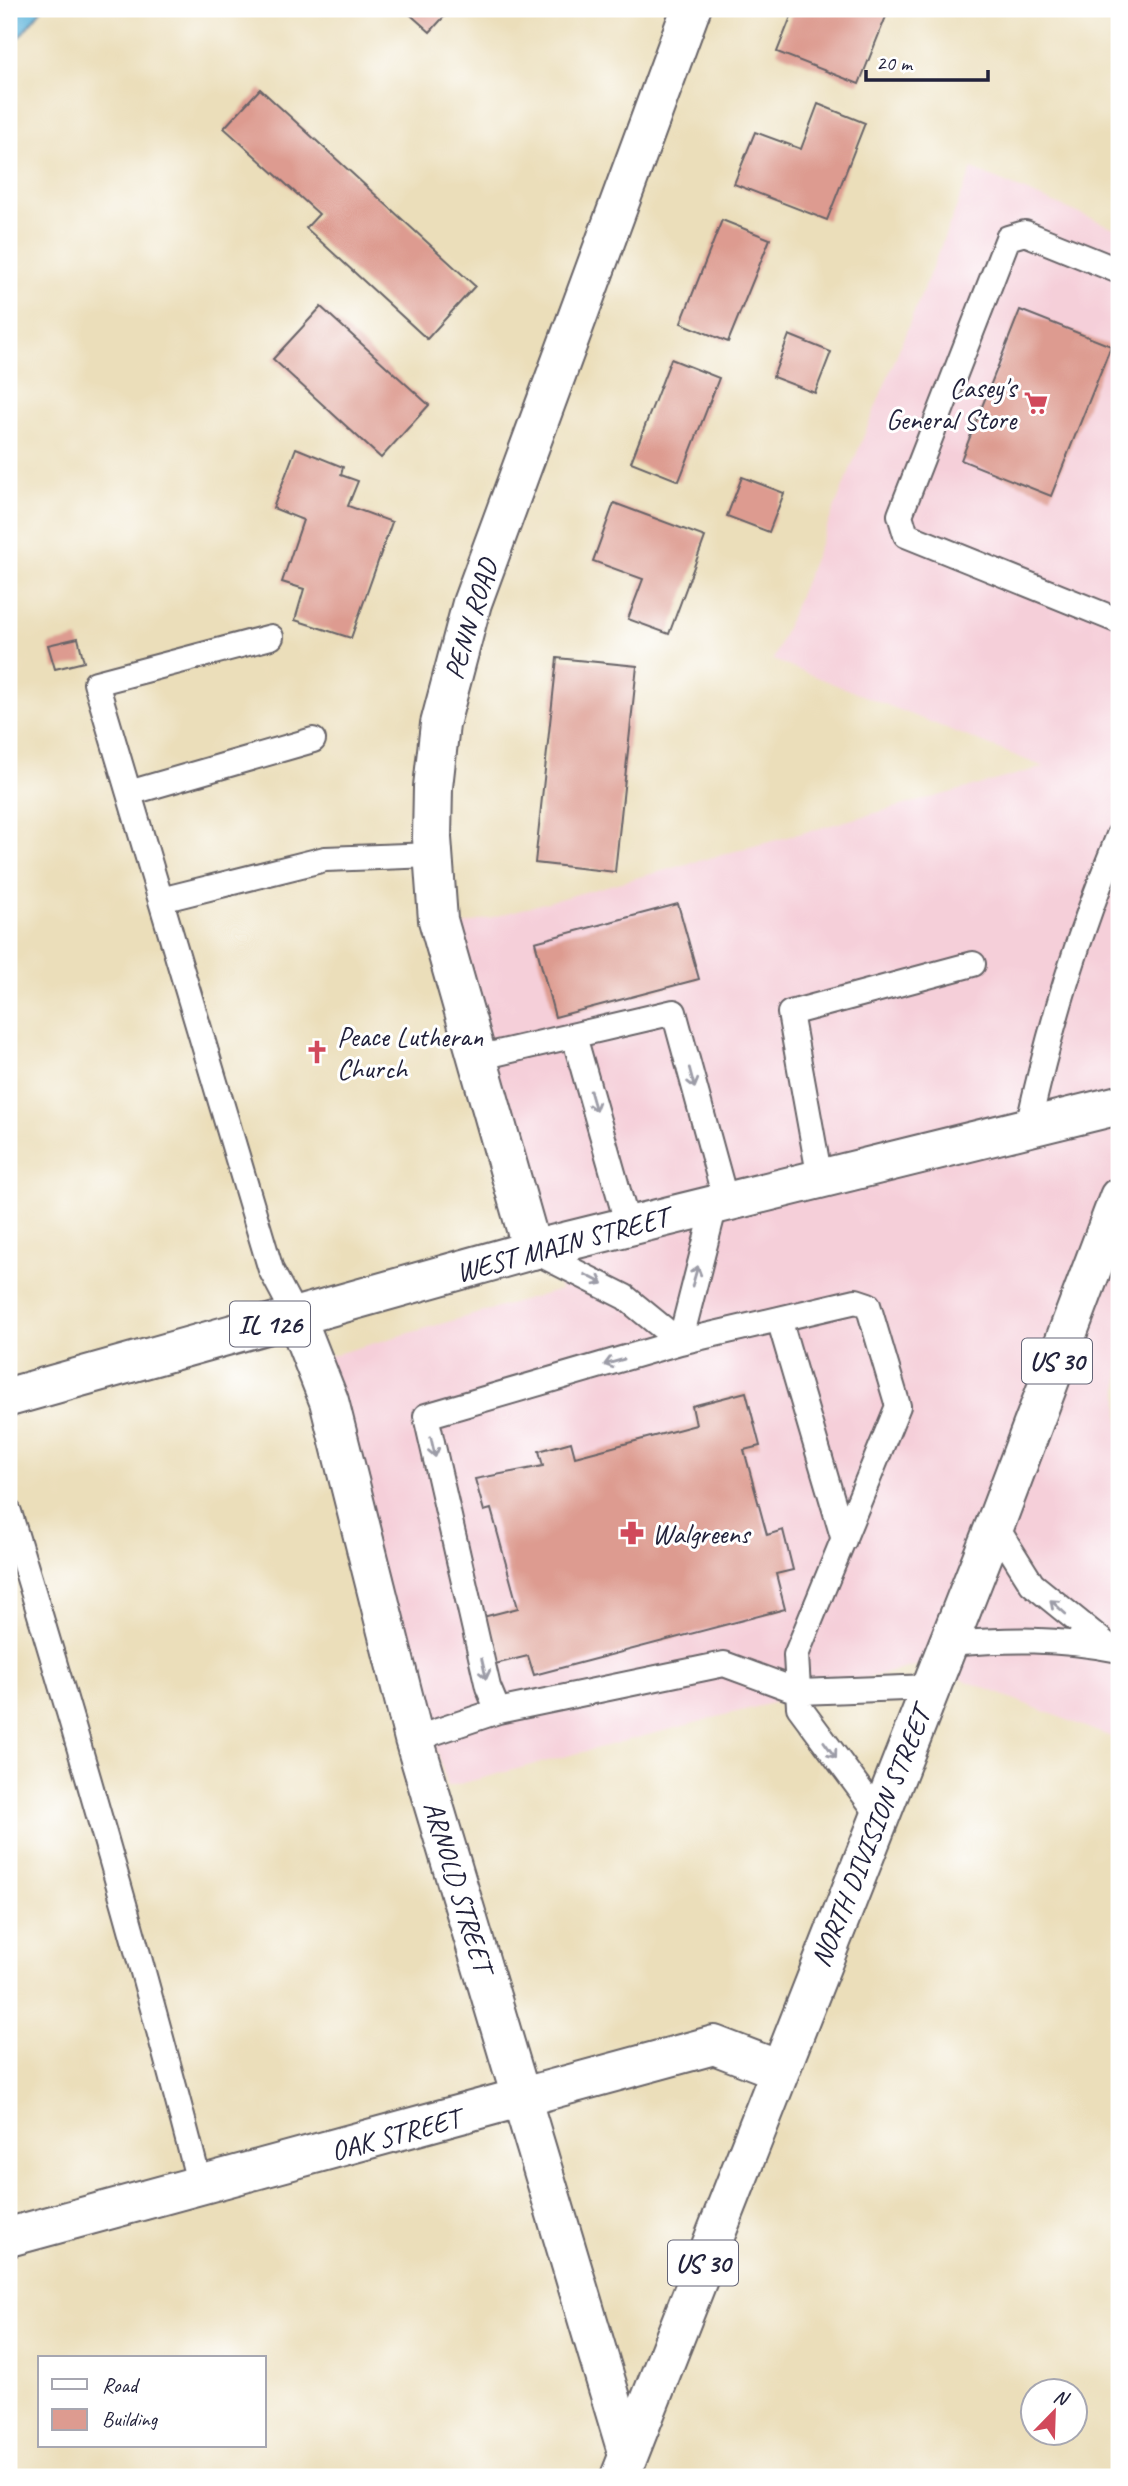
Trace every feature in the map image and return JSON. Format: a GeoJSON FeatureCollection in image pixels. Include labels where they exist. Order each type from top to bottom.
{"type":"FeatureCollection","features":[{"type":"Feature","properties":{"kind":"street","name":"PENN ROAD"},"geometry":{"type":"LineString","coordinates":[[532,1250],[438,920],[433,855],[433,787],[440,724],[472,603],[691,9]]}},
{"type":"Feature","properties":{"kind":"street","name":"WEST MAIN STREET"},"geometry":{"type":"LineString","coordinates":[[9,1397],[532,1250],[1119,1105]]}},
{"type":"Feature","properties":{"kind":"street","name":"NORTH DIVISION STREET"},"geometry":{"type":"LineString","coordinates":[[624,2466],[995,1525],[1119,1197]]}},
{"type":"Feature","properties":{"kind":"street","name":"ARNOLD STREET"},"geometry":{"type":"LineString","coordinates":[[296,1317],[329,1401],[414,1739],[524,2099],[624,2466]]}},
{"type":"Feature","properties":{"kind":"street","name":"OAK STREET"},"geometry":{"type":"LineString","coordinates":[[9,2237],[524,2099],[714,2045],[779,2070]]}},
{"type":"Feature","properties":{"kind":"lane"},"geometry":{"type":"LineString","coordinates":[[1119,271],[1025,233],[1009,238],[900,515],[906,535],[1119,621]]}},
{"type":"Feature","properties":{"kind":"lane"},"geometry":{"type":"LineString","coordinates":[[271,637],[96,683],[271,1270],[296,1317]]}},
{"type":"Feature","properties":{"kind":"lane"},"geometry":{"type":"LineString","coordinates":[[129,793],[313,740]]}},
{"type":"Feature","properties":{"kind":"lane"},"geometry":{"type":"LineString","coordinates":[[1028,1127],[1051,1027],[1084,920],[1119,835]]}},
{"type":"Feature","properties":{"kind":"lane"},"geometry":{"type":"LineString","coordinates":[[161,900],[325,859],[433,855]]}},
{"type":"Feature","properties":{"kind":"lane"},"geometry":{"type":"LineString","coordinates":[[820,1179],[790,1013],[973,964]]}},
{"type":"Feature","properties":{"kind":"lane"},"geometry":{"type":"LineString","coordinates":[[477,1059],[674,1012],[721,1204],[680,1342]]}},
{"type":"Feature","properties":{"kind":"lane"},"geometry":{"type":"LineString","coordinates":[[574,1036],[628,1226]]}},
{"type":"Feature","properties":{"kind":"lane"},"geometry":{"type":"LineString","coordinates":[[532,1250],[625,1297],[680,1342]]}},
{"type":"Feature","properties":{"kind":"lane"},"geometry":{"type":"LineString","coordinates":[[498,1711],[488,1687],[426,1416],[680,1342],[856,1301],[868,1305],[898,1406],[796,1655],[799,1707],[879,1815]]}},
{"type":"Feature","properties":{"kind":"lane"},"geometry":{"type":"LineString","coordinates":[[779,1319],[844,1540]]}},
{"type":"Feature","properties":{"kind":"lane"},"geometry":{"type":"LineString","coordinates":[[9,1512],[81,1747],[150,1991],[200,2186]]}},
{"type":"Feature","properties":{"kind":"lane"},"geometry":{"type":"LineString","coordinates":[[995,1525],[1032,1584],[1117,1645]]}},
{"type":"Feature","properties":{"kind":"lane"},"geometry":{"type":"LineString","coordinates":[[947,1644],[1020,1638],[1117,1645]]}},
{"type":"Feature","properties":{"kind":"lane"},"geometry":{"type":"LineString","coordinates":[[414,1739],[498,1711],[724,1664],[800,1692],[930,1688]]}},
{"type":"Feature","properties":{"kind":"shaded area"},"geometry":{"type":"Polygon","coordinates":[[[972,169],[1119,230],[1119,1740],[922,1664],[448,1787],[315,1360],[560,1290],[449,929],[1044,767],[773,660],[972,169]]]}},
{"type":"Feature","properties":{"kind":"water"},"geometry":{"type":"Polygon","coordinates":[[[9,9],[42,9],[9,50],[9,9]]]}},
{"type":"Feature","properties":{"kind":"building"},"geometry":{"type":"Polygon","coordinates":[[[404,9],[451,9],[430,32],[404,9]]]}},
{"type":"Feature","properties":{"kind":"building"},"geometry":{"type":"Polygon","coordinates":[[[794,9],[889,9],[859,84],[777,52],[794,9]]]}},
{"type":"Feature","properties":{"kind":"building"},"geometry":{"type":"Polygon","coordinates":[[[260,89],[475,286],[427,339],[306,228],[319,214],[224,128],[260,89]]]}},
{"type":"Feature","properties":{"kind":"building"},"geometry":{"type":"Polygon","coordinates":[[[818,104],[865,123],[827,220],[734,184],[755,132],[801,149],[818,104]]]}},
{"type":"Feature","properties":{"kind":"building"},"geometry":{"type":"Polygon","coordinates":[[[722,220],[770,239],[728,342],[681,323],[722,220]]]}},
{"type":"Feature","properties":{"kind":"building"},"geometry":{"type":"Polygon","coordinates":[[[321,307],[429,405],[381,458],[273,359],[321,307]]]}},
{"type":"Feature","properties":{"kind":"building","name":"Casey's General Store"},"geometry":{"type":"Polygon","coordinates":[[[1020,310],[1111,346],[1051,496],[961,460],[1020,310]]]}},
{"type":"Feature","properties":{"kind":"building"},"geometry":{"type":"Polygon","coordinates":[[[789,335],[831,352],[815,393],[773,377],[789,335]]]}},
{"type":"Feature","properties":{"kind":"building"},"geometry":{"type":"Polygon","coordinates":[[[671,359],[719,378],[679,481],[631,462],[671,359]]]}},
{"type":"Feature","properties":{"kind":"building"},"geometry":{"type":"Polygon","coordinates":[[[296,448],[343,467],[341,475],[358,481],[348,506],[392,522],[351,638],[295,620],[304,589],[282,582],[303,520],[273,508],[296,448]]]}},
{"type":"Feature","properties":{"kind":"building"},"geometry":{"type":"Polygon","coordinates":[[[742,477],[784,493],[769,532],[727,516],[742,477]]]}},
{"type":"Feature","properties":{"kind":"building"},"geometry":{"type":"Polygon","coordinates":[[[614,503],[705,537],[669,634],[628,619],[643,579],[593,561],[614,503]]]}},
{"type":"Feature","properties":{"kind":"building"},"geometry":{"type":"Polygon","coordinates":[[[78,638],[84,662],[55,669],[48,645],[78,638]]]}},
{"type":"Feature","properties":{"kind":"building"},"geometry":{"type":"Polygon","coordinates":[[[557,658],[637,666],[615,872],[535,863],[557,658]]]}},
{"type":"Feature","properties":{"kind":"building"},"geometry":{"type":"Polygon","coordinates":[[[678,904],[699,979],[555,1017],[535,942],[678,904]]]}},
{"type":"Feature","properties":{"kind":"building","name":"Walgreens"},"geometry":{"type":"Polygon","coordinates":[[[746,1392],[760,1446],[744,1450],[767,1535],[783,1530],[793,1570],[776,1574],[785,1609],[534,1675],[528,1656],[495,1664],[483,1617],[518,1608],[491,1509],[484,1511],[475,1479],[543,1466],[539,1451],[571,1442],[575,1457],[696,1425],[692,1406],[746,1392]]]}},
{"type":"Feature","properties":{"kind":"place","name":"Casey's General Store"},"geometry":{"type":"Point","coordinates":[1036,403]}},
{"type":"Feature","properties":{"kind":"place","name":"Peace Lutheran Church"},"geometry":{"type":"Point","coordinates":[317,1052]}},
{"type":"Feature","properties":{"kind":"place","name":"Walgreens"},"geometry":{"type":"Point","coordinates":[632,1533]}}]}
